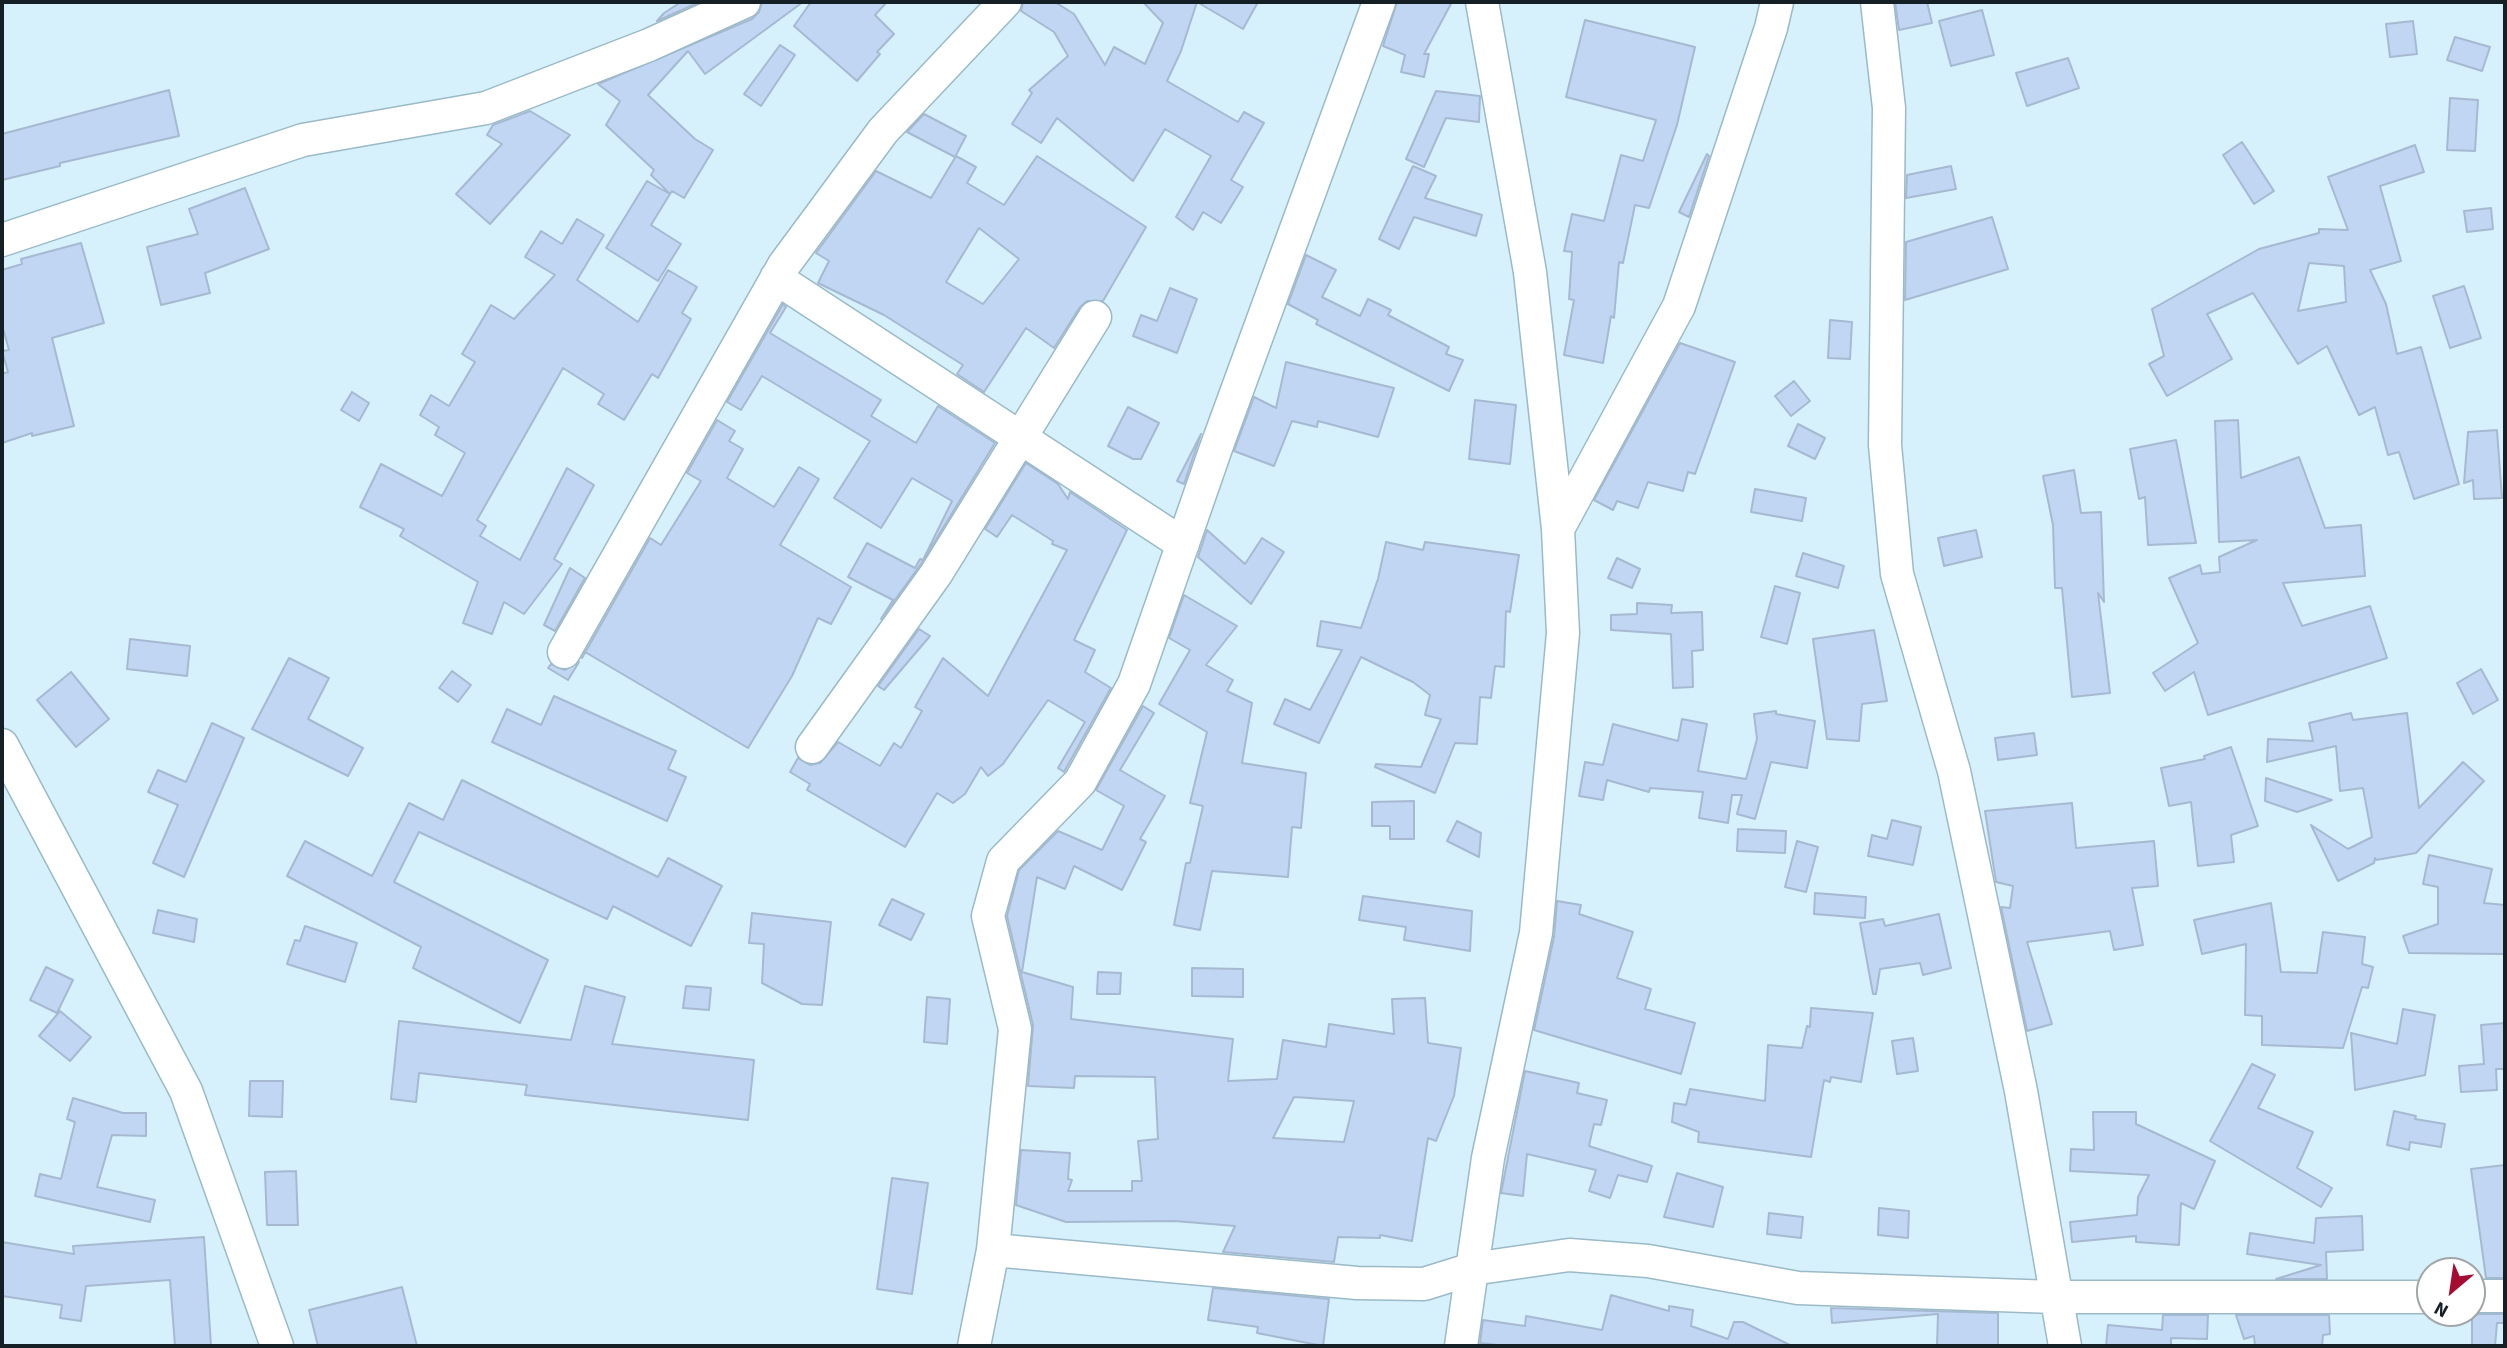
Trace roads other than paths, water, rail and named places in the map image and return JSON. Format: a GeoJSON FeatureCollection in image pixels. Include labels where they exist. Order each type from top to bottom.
{"type":"FeatureCollection","features":[{"type":"Feature","properties":{"kind":"street"},"geometry":{"type":"LineString","coordinates":[[2,240],[303,141],[486,108],[649,45],[744,2]]}},
{"type":"Feature","properties":{"kind":"street"},"geometry":{"type":"LineString","coordinates":[[564,652],[776,278],[883,131],[1005,2]]}},
{"type":"Feature","properties":{"kind":"street"},"geometry":{"type":"LineString","coordinates":[[974,1346],[993,1250],[1016,1029],[988,916],[1003,861],[1080,782],[1134,684],[1379,2]]}},
{"type":"Feature","properties":{"kind":"street"},"geometry":{"type":"LineString","coordinates":[[1461,1346],[1488,1158],[1536,933],[1563,633],[1558,529],[1530,272],[1482,2]]}},
{"type":"Feature","properties":{"kind":"street"},"geometry":{"type":"LineString","coordinates":[[1558,529],[1679,306],[1771,28],[1777,2]]}},
{"type":"Feature","properties":{"kind":"street"},"geometry":{"type":"LineString","coordinates":[[1877,2],[1889,108],[1885,445],[1898,574],[1954,771],[2021,1091],[2054,1297],[2065,1346]]}},
{"type":"Feature","properties":{"kind":"street"},"geometry":{"type":"LineString","coordinates":[[776,278],[1183,544]]}},
{"type":"Feature","properties":{"kind":"street"},"geometry":{"type":"LineString","coordinates":[[812,747],[936,574],[1095,317]]}},
{"type":"Feature","properties":{"kind":"street"},"geometry":{"type":"LineString","coordinates":[[2,746],[186,1091],[277,1346]]}},
{"type":"Feature","properties":{"kind":"street"},"geometry":{"type":"LineString","coordinates":[[993,1250],[1357,1283],[1424,1284],[1472,1269],[1569,1255],[1648,1261],[1798,1288],[2054,1297],[2416,1297]]}},
{"type":"Feature","properties":{"kind":"street"},"geometry":{"type":"LineString","coordinates":[[2486,1296],[2505,1296]]}}]}
